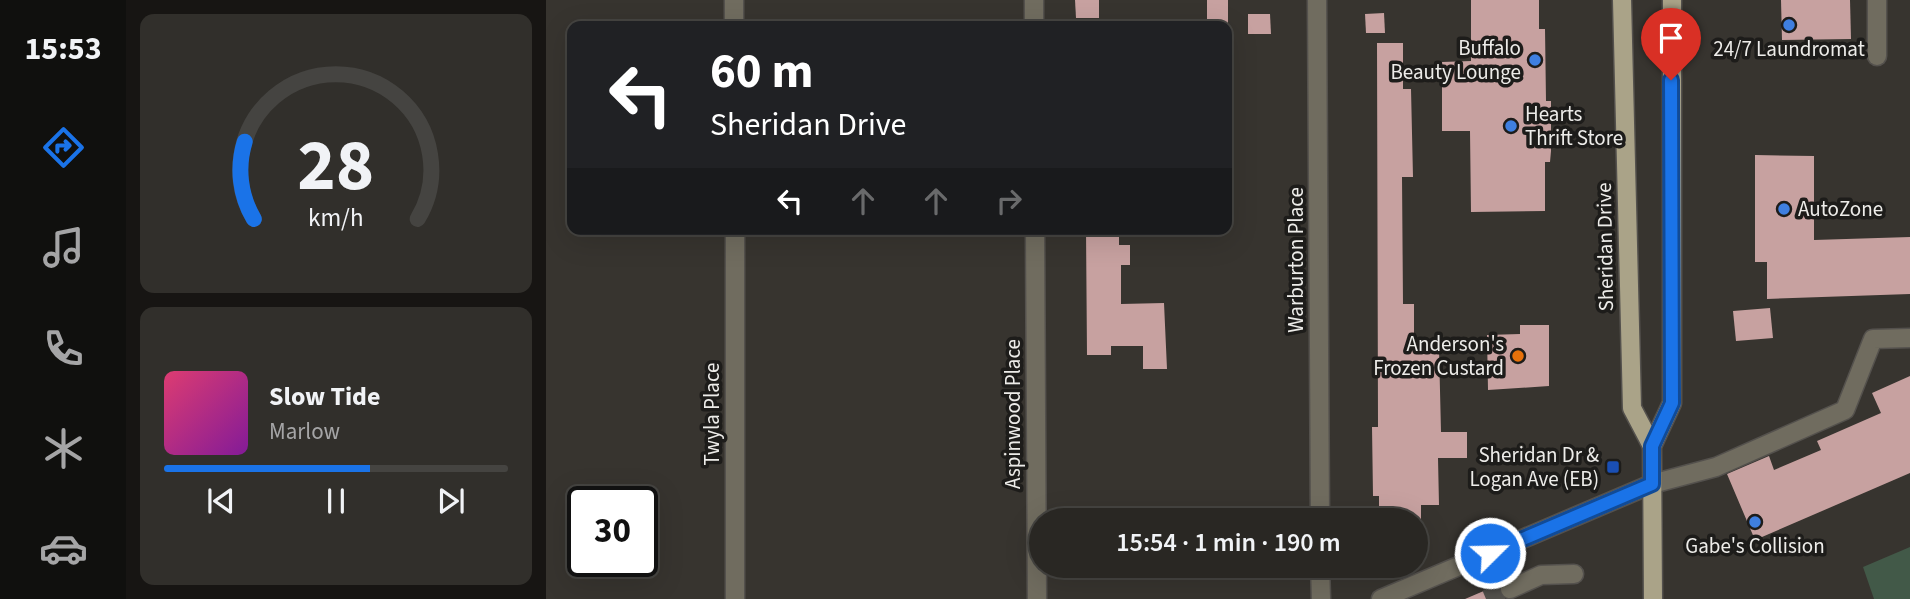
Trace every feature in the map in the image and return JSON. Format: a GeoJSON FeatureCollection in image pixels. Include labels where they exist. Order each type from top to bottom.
{"type":"FeatureCollection","features":[{"type":"Feature","properties":{"kind":"main road","name":"Sheridan Drive"},"geometry":{"type":"LineString","coordinates":[[1622,0],[1632,408],[1652,446]]}},
{"type":"Feature","properties":{"kind":"main road","name":"Sheridan Drive"},"geometry":{"type":"LineString","coordinates":[[1653,599],[1652,446],[1672,403],[1672,0]]}},
{"type":"Feature","properties":{"kind":"street"},"geometry":{"type":"LineString","coordinates":[[734,0],[734,21]]}},
{"type":"Feature","properties":{"kind":"street"},"geometry":{"type":"LineString","coordinates":[[1034,0],[1034,21]]}},
{"type":"Feature","properties":{"kind":"street","name":"Warburton Place"},"geometry":{"type":"LineString","coordinates":[[1317,0],[1320,508]]}},
{"type":"Feature","properties":{"kind":"street"},"geometry":{"type":"LineString","coordinates":[[1877,0],[1877,56]]}},
{"type":"Feature","properties":{"kind":"street","name":"Twyla Place"},"geometry":{"type":"LineString","coordinates":[[735,235],[735,599]]}},
{"type":"Feature","properties":{"kind":"street","name":"Aspinwood Place"},"geometry":{"type":"LineString","coordinates":[[1035,235],[1037,599]]}},
{"type":"Feature","properties":{"kind":"street"},"geometry":{"type":"LineString","coordinates":[[1381,599],[1652,484],[1716,467],[1845,410],[1873,339],[1910,338]]}},
{"type":"Feature","properties":{"kind":"street"},"geometry":{"type":"LineString","coordinates":[[1510,589],[1541,575],[1574,574]]}},
{"type":"Feature","properties":{"kind":"street"},"geometry":{"type":"LineString","coordinates":[[1320,578],[1321,599]]}},
{"type":"Feature","properties":{"kind":"green space"},"geometry":{"type":"Polygon","coordinates":[[[1910,547],[1910,599],[1874,599],[1863,567],[1910,547]]]}},
{"type":"Feature","properties":{"kind":"building"},"geometry":{"type":"Polygon","coordinates":[[[1075,0],[1099,0],[1099,18],[1076,18],[1075,0]]]}},
{"type":"Feature","properties":{"kind":"building"},"geometry":{"type":"Polygon","coordinates":[[[1207,0],[1228,0],[1228,21],[1207,21],[1207,0]]]}},
{"type":"Feature","properties":{"kind":"building"},"geometry":{"type":"Polygon","coordinates":[[[1471,0],[1539,0],[1539,29],[1545,29],[1546,101],[1551,101],[1551,151],[1550,162],[1545,162],[1545,211],[1471,212],[1470,131],[1442,131],[1442,62],[1471,61],[1471,0]]]}},
{"type":"Feature","properties":{"kind":"building"},"geometry":{"type":"Polygon","coordinates":[[[1781,0],[1850,0],[1851,39],[1782,40],[1781,0]]]}},
{"type":"Feature","properties":{"kind":"building"},"geometry":{"type":"Polygon","coordinates":[[[1384,13],[1385,33],[1366,33],[1365,14],[1384,13]]]}},
{"type":"Feature","properties":{"kind":"building"},"geometry":{"type":"Polygon","coordinates":[[[1248,14],[1270,14],[1271,34],[1248,34],[1248,14]]]}},
{"type":"Feature","properties":{"kind":"building"},"geometry":{"type":"Polygon","coordinates":[[[1377,43],[1403,43],[1403,89],[1411,89],[1413,177],[1402,177],[1403,304],[1414,304],[1414,349],[1439,349],[1441,432],[1467,432],[1467,458],[1438,458],[1439,505],[1379,508],[1379,496],[1373,496],[1372,427],[1378,427],[1377,43]]]}},
{"type":"Feature","properties":{"kind":"building"},"geometry":{"type":"Polygon","coordinates":[[[1755,155],[1814,156],[1814,240],[1910,237],[1910,294],[1767,299],[1767,262],[1755,262],[1755,155]]]}},
{"type":"Feature","properties":{"kind":"building"},"geometry":{"type":"Polygon","coordinates":[[[1086,235],[1119,235],[1119,245],[1130,245],[1130,265],[1121,265],[1121,304],[1164,303],[1167,369],[1143,369],[1143,346],[1111,346],[1111,355],[1087,355],[1086,235]]]}},
{"type":"Feature","properties":{"kind":"building"},"geometry":{"type":"Polygon","coordinates":[[[1770,308],[1773,338],[1736,341],[1733,311],[1770,308]]]}},
{"type":"Feature","properties":{"kind":"building","name":"Anderson's Frozen Custard"},"geometry":{"type":"Polygon","coordinates":[[[1520,325],[1549,325],[1549,386],[1488,390],[1487,335],[1520,334],[1520,325]]]}},
{"type":"Feature","properties":{"kind":"building"},"geometry":{"type":"Polygon","coordinates":[[[1910,376],[1910,473],[1755,540],[1727,474],[1769,456],[1774,470],[1821,450],[1817,441],[1881,413],[1872,393],[1910,376]]]}},
{"type":"Feature","properties":{"kind":"building"},"geometry":{"type":"Polygon","coordinates":[[[1500,584],[1499,593],[1505,599],[1465,599],[1500,584]]]}},
{"type":"Feature","properties":{"kind":"tunnel"},"geometry":{"type":"LineString","coordinates":[[1486,599],[1510,589]]}},
{"type":"Feature","properties":{"kind":"place","name":"24/7 Laundromat"},"geometry":{"type":"Point","coordinates":[1789,25]}},
{"type":"Feature","properties":{"kind":"place","name":"Buffalo Beauty Lounge"},"geometry":{"type":"Point","coordinates":[1535,60]}},
{"type":"Feature","properties":{"kind":"place","name":"Hearts Thrift Store"},"geometry":{"type":"Point","coordinates":[1511,126]}},
{"type":"Feature","properties":{"kind":"place","name":"AutoZone"},"geometry":{"type":"Point","coordinates":[1784,209]}},
{"type":"Feature","properties":{"kind":"place","name":"Anderson's Frozen Custard"},"geometry":{"type":"Point","coordinates":[1518,356]}},
{"type":"Feature","properties":{"kind":"place","name":"Sheridan Dr & Logan Ave (EB)"},"geometry":{"type":"Point","coordinates":[1613,467]}},
{"type":"Feature","properties":{"kind":"place","name":"Gabe's Collision"},"geometry":{"type":"Point","coordinates":[1755,522]}},
{"type":"Feature","properties":{"kind":"route"},"geometry":{"type":"LineString","coordinates":[[1490,553],[1652,484],[1652,446],[1672,403],[1671,80]]}}]}
